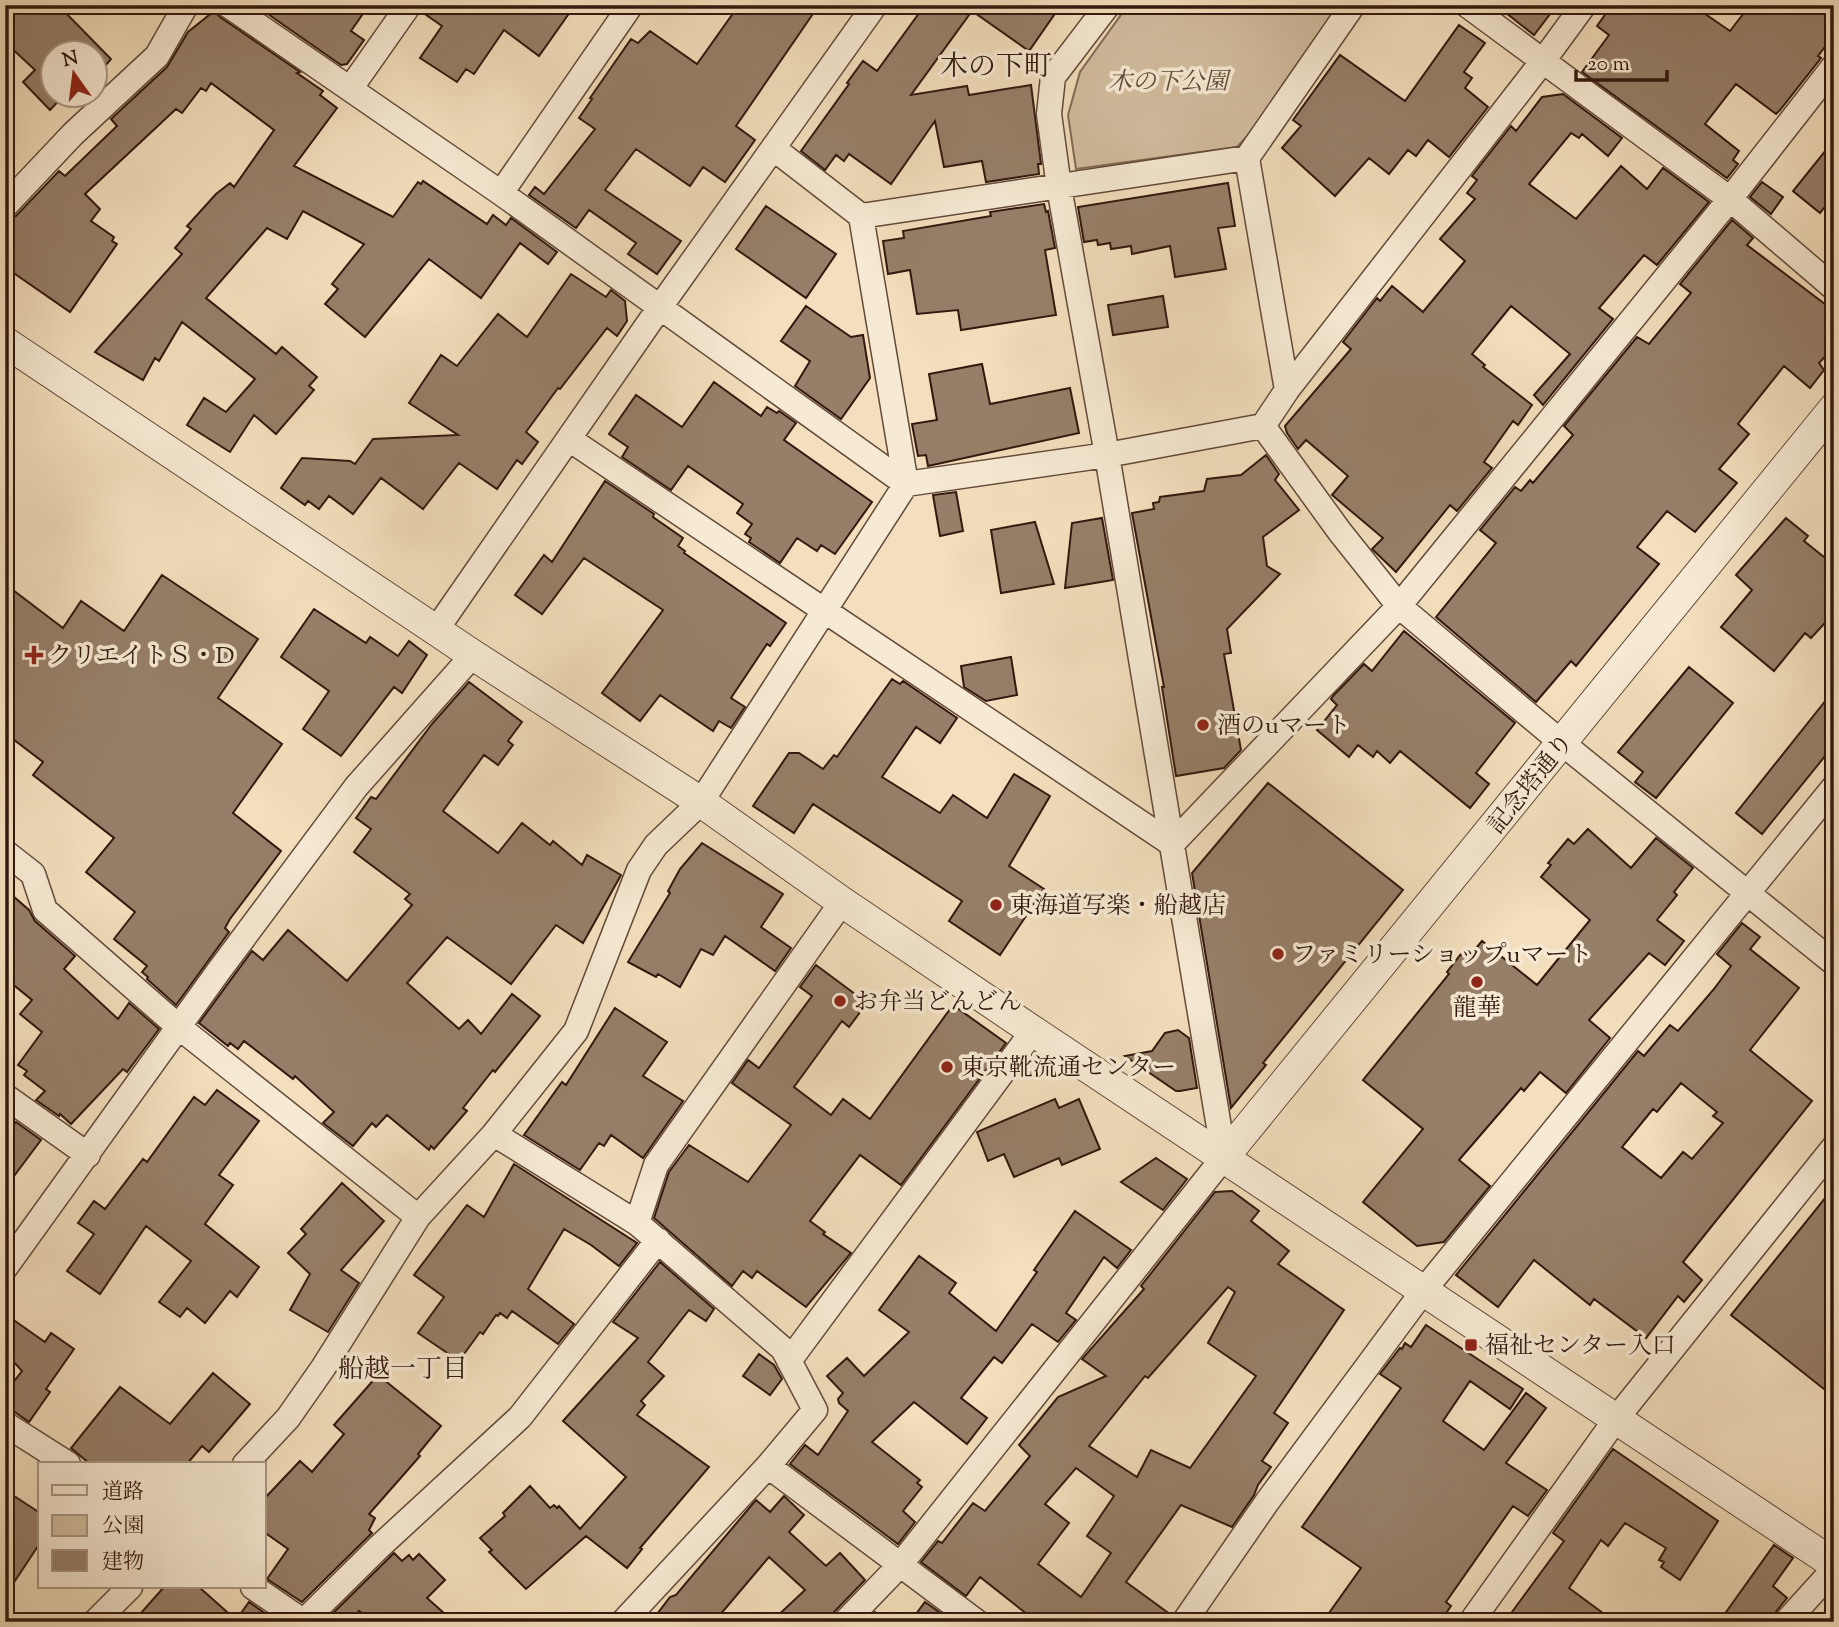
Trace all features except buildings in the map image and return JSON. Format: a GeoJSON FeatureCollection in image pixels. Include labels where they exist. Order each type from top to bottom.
{"type":"FeatureCollection","features":[{"type":"Feature","properties":{"kind":"street"},"geometry":{"type":"LineString","coordinates":[[5,206],[73,134],[157,56],[186,5]]}},
{"type":"Feature","properties":{"kind":"street"},"geometry":{"type":"LineString","coordinates":[[228,5],[501,193],[906,484],[1107,455],[1264,426],[1287,390],[1584,5]]}},
{"type":"Feature","properties":{"kind":"street"},"geometry":{"type":"LineString","coordinates":[[350,89],[409,5]]}},
{"type":"Feature","properties":{"kind":"street"},"geometry":{"type":"LineString","coordinates":[[501,193],[631,5]]}},
{"type":"Feature","properties":{"kind":"street"},"geometry":{"type":"LineString","coordinates":[[436,630],[660,307],[875,5]]}},
{"type":"Feature","properties":{"kind":"street"},"geometry":{"type":"LineString","coordinates":[[845,1622],[900,1565],[1224,1157],[1107,455],[1059,187],[1049,114],[1053,77],[1108,5]]}},
{"type":"Feature","properties":{"kind":"street"},"geometry":{"type":"LineString","coordinates":[[1287,390],[1247,159],[1353,5]]}},
{"type":"Feature","properties":{"kind":"street"},"geometry":{"type":"LineString","coordinates":[[1466,5],[1730,199],[1834,288]]}},
{"type":"Feature","properties":{"kind":"street"},"geometry":{"type":"LineString","coordinates":[[1172,844],[1399,606],[1730,199],[1834,66]]}},
{"type":"Feature","properties":{"kind":"street"},"geometry":{"type":"LineString","coordinates":[[247,1462],[288,1418],[316,1378],[418,1217],[494,1134],[576,1031],[639,870],[656,845],[701,802],[906,484],[861,216],[773,148]]}},
{"type":"Feature","properties":{"kind":"street"},"geometry":{"type":"LineString","coordinates":[[861,216],[1247,159]]}},
{"type":"Feature","properties":{"kind":"street"},"geometry":{"type":"LineString","coordinates":[[5,342],[473,655],[701,802],[842,902],[1033,1031],[1424,1290],[1834,1567],[1786,1622]]}},
{"type":"Feature","properties":{"kind":"street","name":"記念塔通り"},"geometry":{"type":"LineString","coordinates":[[1224,1157],[1834,408]]}},
{"type":"Feature","properties":{"kind":"street"},"geometry":{"type":"LineString","coordinates":[[1264,426],[1340,532],[1399,606],[1562,743],[1834,963]]}},
{"type":"Feature","properties":{"kind":"street"},"geometry":{"type":"LineString","coordinates":[[569,439],[1172,844]]}},
{"type":"Feature","properties":{"kind":"street"},"geometry":{"type":"LineString","coordinates":[[5,1268],[218,972],[356,787],[473,655]]}},
{"type":"Feature","properties":{"kind":"street"},"geometry":{"type":"LineString","coordinates":[[1184,1622],[1267,1502],[1424,1290],[1834,786]]}},
{"type":"Feature","properties":{"kind":"street"},"geometry":{"type":"LineString","coordinates":[[5,852],[33,874],[45,910],[180,1028],[418,1217]]}},
{"type":"Feature","properties":{"kind":"street"},"geometry":{"type":"LineString","coordinates":[[637,1223],[656,1165],[842,902]]}},
{"type":"Feature","properties":{"kind":"street"},"geometry":{"type":"LineString","coordinates":[[789,1361],[1033,1031]]}},
{"type":"Feature","properties":{"kind":"street"},"geometry":{"type":"LineString","coordinates":[[5,1096],[88,1155]]}},
{"type":"Feature","properties":{"kind":"street"},"geometry":{"type":"LineString","coordinates":[[494,1134],[637,1223],[659,1240],[783,1349],[815,1410],[768,1466],[623,1622]]}},
{"type":"Feature","properties":{"kind":"street"},"geometry":{"type":"LineString","coordinates":[[1471,1622],[1616,1419],[1834,1147]]}},
{"type":"Feature","properties":{"kind":"street"},"geometry":{"type":"LineString","coordinates":[[254,1588],[303,1622],[379,1546],[520,1417],[659,1240]]}},
{"type":"Feature","properties":{"kind":"street"},"geometry":{"type":"LineString","coordinates":[[5,1424],[65,1462]]}},
{"type":"Feature","properties":{"kind":"street"},"geometry":{"type":"LineString","coordinates":[[768,1466],[977,1622]]}},
{"type":"Feature","properties":{"kind":"street"},"geometry":{"type":"LineString","coordinates":[[95,1622],[129,1588]]}},
{"type":"Feature","properties":{"kind":"green space","name":"木の下公園"},"geometry":{"type":"Polygon","coordinates":[[[1128,5],[1341,5],[1237,147],[1076,169],[1068,115],[1080,72],[1128,5]]]}},
{"type":"Feature","properties":{"kind":"place","name":"クリエイトＳ・D"},"geometry":{"type":"Point","coordinates":[34,655]}},
{"type":"Feature","properties":{"kind":"place","name":"酒のuマート"},"geometry":{"type":"Point","coordinates":[1203,725]}},
{"type":"Feature","properties":{"kind":"place","name":"東海道写楽・船越店"},"geometry":{"type":"Point","coordinates":[996,905]}},
{"type":"Feature","properties":{"kind":"place","name":"ファミリーショップuマート"},"geometry":{"type":"Point","coordinates":[1278,954]}},
{"type":"Feature","properties":{"kind":"place","name":"龍華"},"geometry":{"type":"Point","coordinates":[1477,982]}},
{"type":"Feature","properties":{"kind":"place","name":"お弁当どんどん"},"geometry":{"type":"Point","coordinates":[840,1001]}},
{"type":"Feature","properties":{"kind":"place","name":"東京靴流通センター"},"geometry":{"type":"Point","coordinates":[947,1067]}},
{"type":"Feature","properties":{"kind":"place","name":"福祉センター入口"},"geometry":{"type":"Point","coordinates":[1471,1345]}},
{"type":"Feature","properties":{"kind":"district","name":"木の下町"},"geometry":{"type":"Point","coordinates":[996,65]}},
{"type":"Feature","properties":{"kind":"district","name":"船越一丁目"},"geometry":{"type":"Point","coordinates":[403,1368]}}]}
